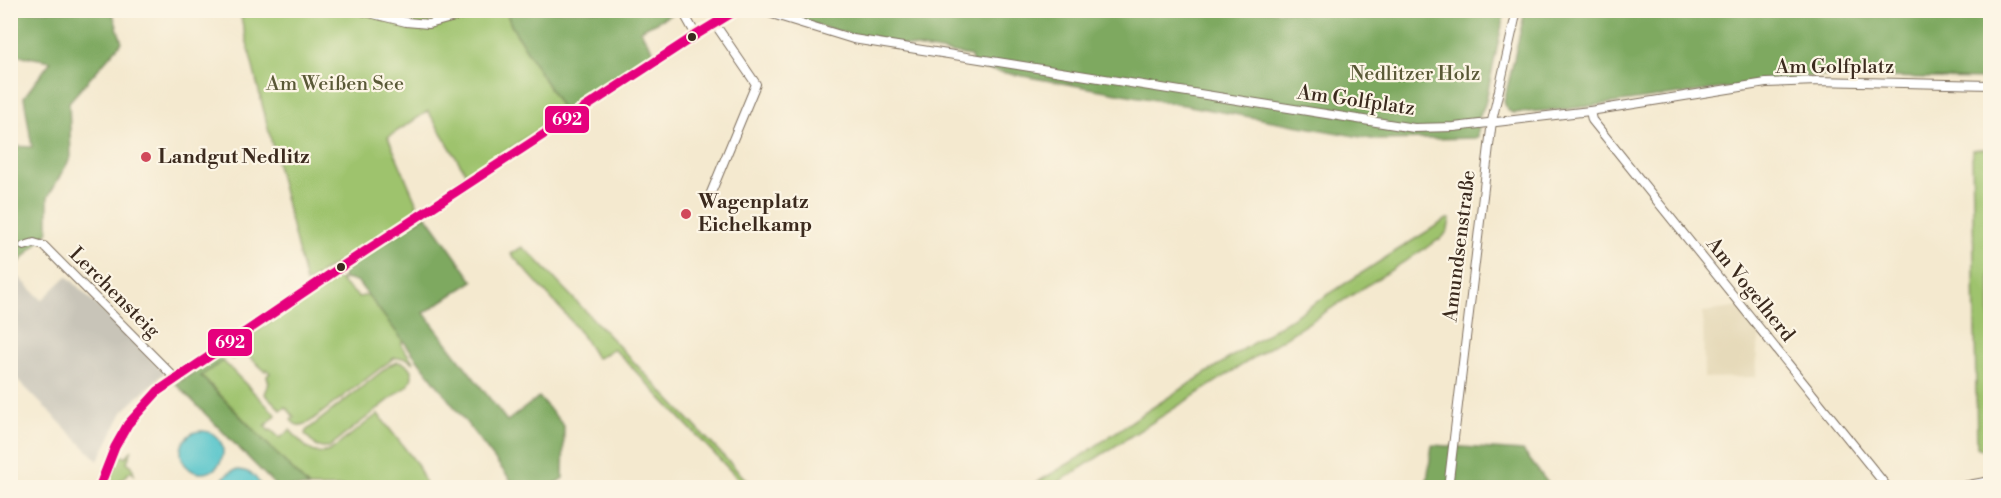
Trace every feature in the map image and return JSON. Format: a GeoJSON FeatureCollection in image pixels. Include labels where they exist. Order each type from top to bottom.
{"type":"FeatureCollection","features":[{"type":"Feature","properties":{"kind":"street"},"geometry":{"type":"LineString","coordinates":[[357,10],[406,22],[429,24],[480,10]]}},
{"type":"Feature","properties":{"kind":"street"},"geometry":{"type":"LineString","coordinates":[[682,10],[696,35]]}},
{"type":"Feature","properties":{"kind":"street"},"geometry":{"type":"LineString","coordinates":[[99,488],[113,451],[128,421],[147,400],[175,378],[341,267],[696,35],[738,10]]}},
{"type":"Feature","properties":{"kind":"street","name":"Am Golfplatz"},"geometry":{"type":"LineString","coordinates":[[759,10],[853,39],[1414,128],[1454,127],[1590,111],[1766,84],[1817,81],[1990,85]]}},
{"type":"Feature","properties":{"kind":"street","name":"Amundsenstraße"},"geometry":{"type":"LineString","coordinates":[[1448,488],[1492,121],[1516,10]]}},
{"type":"Feature","properties":{"kind":"street"},"geometry":{"type":"LineString","coordinates":[[708,200],[756,84],[715,24]]}},
{"type":"Feature","properties":{"kind":"street","name":"Am Vogelherd"},"geometry":{"type":"LineString","coordinates":[[1590,111],[1592,120],[1888,488]]}},
{"type":"Feature","properties":{"kind":"street","name":"Lerchensteig"},"geometry":{"type":"LineString","coordinates":[[24,246],[34,243],[44,246],[175,378]]}},
{"type":"Feature","properties":{"kind":"street"},"geometry":{"type":"LineString","coordinates":[[1953,488],[1990,481]]}},
{"type":"Feature","properties":{"kind":"shaded area"},"geometry":{"type":"Polygon","coordinates":[[[12,270],[42,300],[67,276],[164,373],[124,410],[98,461],[11,373],[10,271],[12,270]]]}},
{"type":"Feature","properties":{"kind":"shaded area"},"geometry":{"type":"Polygon","coordinates":[[[1741,307],[1761,332],[1757,351],[1756,377],[1704,378],[1703,312],[1741,307]]]}},
{"type":"Feature","properties":{"kind":"green space","name":"Am Weißen See"},"geometry":{"type":"Polygon","coordinates":[[[257,10],[506,11],[511,25],[564,112],[468,177],[428,111],[388,137],[419,209],[306,283],[241,18],[257,10]]]}},
{"type":"Feature","properties":{"kind":"green space","name":"Nedlitzer Holz"},"geometry":{"type":"Polygon","coordinates":[[[778,10],[1505,11],[1485,104],[1479,118],[1478,138],[1377,140],[973,67],[971,56],[866,39],[781,15],[778,10]]]}},
{"type":"Feature","properties":{"kind":"green space"},"geometry":{"type":"Polygon","coordinates":[[[11,11],[112,11],[122,42],[69,102],[71,157],[48,197],[48,232],[11,271],[11,230],[14,226],[10,222],[11,146],[32,147],[24,97],[51,61],[11,54],[11,11]]]}},
{"type":"Feature","properties":{"kind":"green space"},"geometry":{"type":"Polygon","coordinates":[[[506,11],[678,11],[640,30],[655,54],[564,112],[511,25],[506,11]]]}},
{"type":"Feature","properties":{"kind":"green space","name":"Nedlitzer Holz"},"geometry":{"type":"Polygon","coordinates":[[[1525,11],[1990,11],[1990,79],[1816,76],[1568,109],[1512,113],[1504,102],[1525,11]]]}},
{"type":"Feature","properties":{"kind":"green space"},"geometry":{"type":"Polygon","coordinates":[[[1990,148],[1990,454],[1977,447],[1972,150],[1990,148]]]}},
{"type":"Feature","properties":{"kind":"green space"},"geometry":{"type":"Polygon","coordinates":[[[426,215],[473,281],[424,313],[507,421],[539,397],[564,426],[563,478],[550,487],[516,487],[357,281],[343,279],[343,274],[354,264],[426,215]]]}},
{"type":"Feature","properties":{"kind":"green space"},"geometry":{"type":"Polygon","coordinates":[[[1450,219],[1448,230],[1443,237],[1051,487],[1029,487],[1078,458],[1141,415],[1450,219]]]}},
{"type":"Feature","properties":{"kind":"green space"},"geometry":{"type":"Polygon","coordinates":[[[522,247],[753,487],[746,487],[613,349],[596,358],[567,316],[511,254],[522,247]]]}},
{"type":"Feature","properties":{"kind":"green space"},"geometry":{"type":"Polygon","coordinates":[[[336,279],[343,279],[341,281],[359,297],[368,295],[402,339],[402,346],[414,363],[406,358],[394,358],[308,423],[297,425],[291,420],[294,417],[286,407],[281,410],[265,394],[269,383],[267,376],[270,373],[243,351],[232,359],[227,351],[336,279]]]}},
{"type":"Feature","properties":{"kind":"green space"},"geometry":{"type":"Polygon","coordinates":[[[216,358],[223,361],[201,376],[309,487],[277,487],[176,384],[216,358]]]}},
{"type":"Feature","properties":{"kind":"green space"},"geometry":{"type":"Polygon","coordinates":[[[223,361],[276,415],[265,426],[269,431],[271,430],[280,438],[290,430],[313,451],[325,453],[331,450],[378,414],[417,464],[427,487],[309,487],[201,375],[223,361]]]}},
{"type":"Feature","properties":{"kind":"green space"},"geometry":{"type":"Polygon","coordinates":[[[397,362],[406,365],[411,370],[412,378],[407,386],[329,447],[317,447],[305,434],[390,365],[397,362]]]}},
{"type":"Feature","properties":{"kind":"green space"},"geometry":{"type":"Polygon","coordinates":[[[1432,445],[1523,451],[1551,487],[1426,488],[1432,445]]]}},
{"type":"Feature","properties":{"kind":"green space"},"geometry":{"type":"Polygon","coordinates":[[[132,450],[127,462],[132,466],[134,474],[131,471],[114,487],[111,487],[108,482],[120,453],[125,458],[132,450]]]}},
{"type":"Feature","properties":{"kind":"water"},"geometry":{"type":"Polygon","coordinates":[[[202,431],[217,437],[223,452],[217,467],[202,473],[187,467],[181,452],[187,437],[202,431]]]}},
{"type":"Feature","properties":{"kind":"water"},"geometry":{"type":"Polygon","coordinates":[[[235,470],[251,474],[261,487],[219,487],[225,477],[235,470]]]}},
{"type":"Feature","properties":{"kind":"transit line","name":"692"},"geometry":{"type":"LineString","coordinates":[[99,488],[115,447],[128,424],[158,391],[341,267],[737,10]]}},
{"type":"Feature","properties":{"kind":"place","name":"Landgut Nedlitz"},"geometry":{"type":"Point","coordinates":[146,157]}},
{"type":"Feature","properties":{"kind":"place","name":"Wagenplatz Eichelkamp"},"geometry":{"type":"Point","coordinates":[686,214]}}]}
